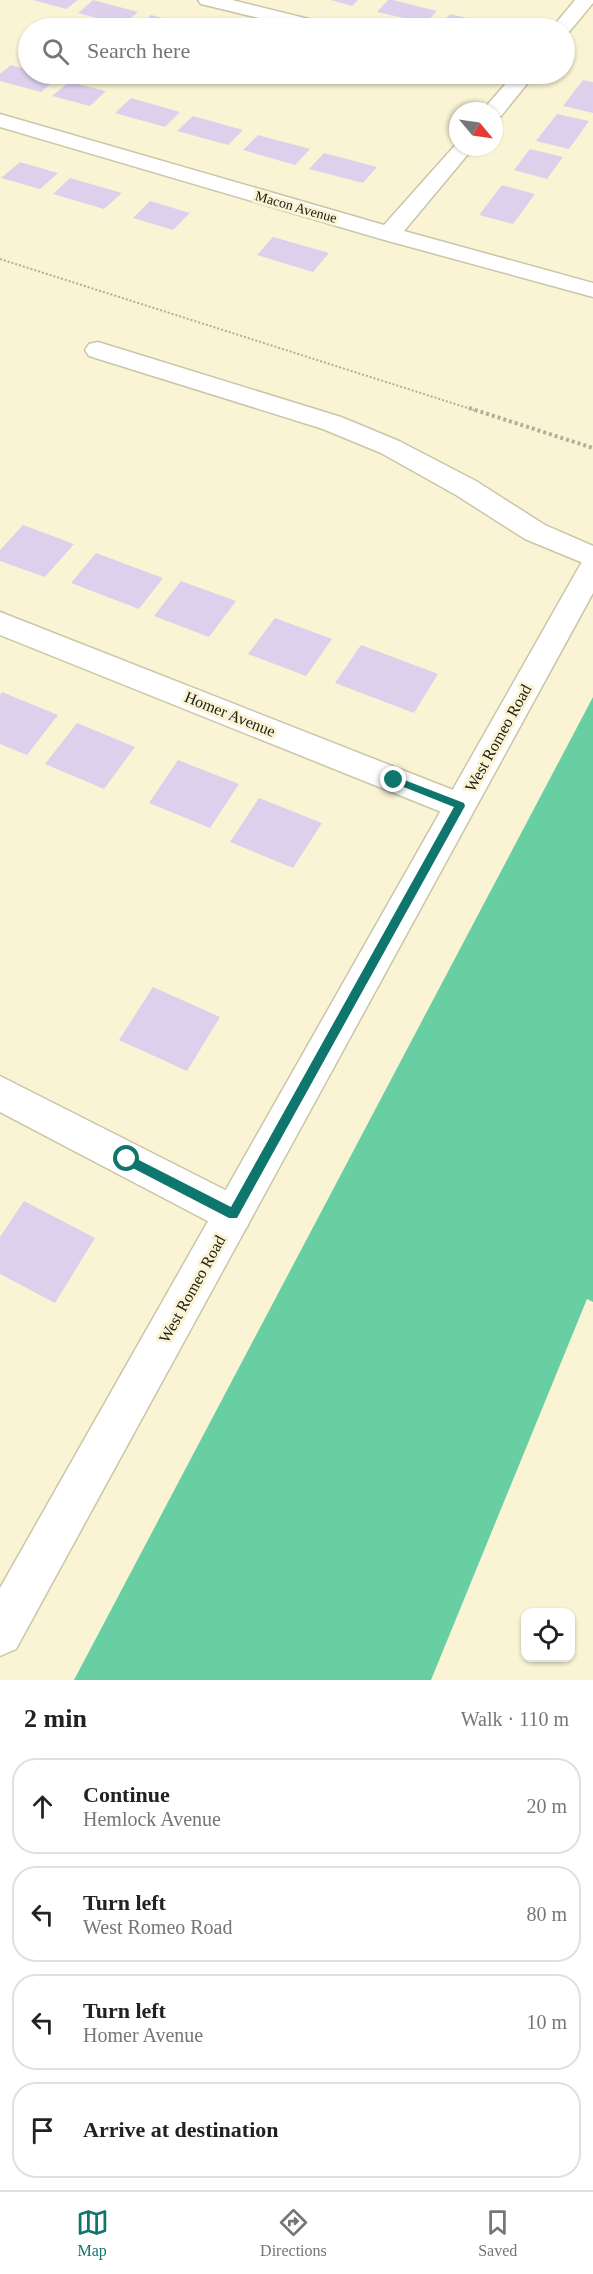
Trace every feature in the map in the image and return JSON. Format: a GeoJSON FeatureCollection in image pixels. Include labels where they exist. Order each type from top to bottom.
{"type":"FeatureCollection","features":[{"type":"Feature","properties":{"kind":"street"},"geometry":{"type":"LineString","coordinates":[[208,0],[281,18]]}},
{"type":"Feature","properties":{"kind":"street"},"geometry":{"type":"LineString","coordinates":[[570,18],[585,0]]}},
{"type":"Feature","properties":{"kind":"street"},"geometry":{"type":"LineString","coordinates":[[499,102],[510,84]]}},
{"type":"Feature","properties":{"kind":"street","name":"Macon Avenue"},"geometry":{"type":"LineString","coordinates":[[0,120],[388,234],[593,290]]}},
{"type":"Feature","properties":{"kind":"street"},"geometry":{"type":"LineString","coordinates":[[388,234],[455,156]]}},
{"type":"Feature","properties":{"kind":"street"},"geometry":{"type":"LineString","coordinates":[[98,350],[332,423],[390,447],[466,488],[535,532],[593,557]]}},
{"type":"Feature","properties":{"kind":"street","name":"West Romeo Road"},"geometry":{"type":"LineString","coordinates":[[0,1633],[593,567]]}},
{"type":"Feature","properties":{"kind":"street","name":"Homer Avenue"},"geometry":{"type":"LineString","coordinates":[[0,622],[460,806]]}},
{"type":"Feature","properties":{"kind":"street"},"geometry":{"type":"LineString","coordinates":[[0,1093],[233,1214]]}},
{"type":"Feature","properties":{"kind":"path"},"geometry":{"type":"LineString","coordinates":[[0,259],[593,448]]}},
{"type":"Feature","properties":{"kind":"green space"},"geometry":{"type":"Polygon","coordinates":[[[593,697],[593,1302],[587,1299],[431,1680],[74,1680],[593,697]]]}},
{"type":"Feature","properties":{"kind":"building"},"geometry":{"type":"Polygon","coordinates":[[[33,0],[78,0],[66,9],[33,0]]]}},
{"type":"Feature","properties":{"kind":"building"},"geometry":{"type":"Polygon","coordinates":[[[93,0],[138,12],[131,18],[97,18],[78,13],[93,0]]]}},
{"type":"Feature","properties":{"kind":"building"},"geometry":{"type":"Polygon","coordinates":[[[331,0],[358,0],[352,6],[331,0]]]}},
{"type":"Feature","properties":{"kind":"building"},"geometry":{"type":"Polygon","coordinates":[[[388,0],[437,11],[431,18],[404,18],[377,12],[388,0]]]}},
{"type":"Feature","properties":{"kind":"building"},"geometry":{"type":"Polygon","coordinates":[[[450,14],[467,18],[447,18],[450,14]]]}},
{"type":"Feature","properties":{"kind":"building"},"geometry":{"type":"Polygon","coordinates":[[[11,65],[18,67],[18,84],[51,84],[41,92],[0,81],[0,74],[11,65]]]}},
{"type":"Feature","properties":{"kind":"building"},"geometry":{"type":"Polygon","coordinates":[[[583,80],[593,82],[593,113],[563,106],[583,80]]]}},
{"type":"Feature","properties":{"kind":"building"},"geometry":{"type":"Polygon","coordinates":[[[67,84],[77,84],[106,91],[90,106],[52,96],[67,84]]]}},
{"type":"Feature","properties":{"kind":"building"},"geometry":{"type":"Polygon","coordinates":[[[131,98],[180,112],[165,127],[115,113],[131,98]]]}},
{"type":"Feature","properties":{"kind":"building"},"geometry":{"type":"Polygon","coordinates":[[[557,114],[589,121],[569,149],[536,141],[557,114]]]}},
{"type":"Feature","properties":{"kind":"building"},"geometry":{"type":"Polygon","coordinates":[[[193,116],[243,130],[228,145],[177,131],[193,116]]]}},
{"type":"Feature","properties":{"kind":"building"},"geometry":{"type":"Polygon","coordinates":[[[258,135],[310,149],[295,165],[243,150],[258,135]]]}},
{"type":"Feature","properties":{"kind":"building"},"geometry":{"type":"Polygon","coordinates":[[[530,149],[563,157],[547,179],[514,170],[530,149]]]}},
{"type":"Feature","properties":{"kind":"building"},"geometry":{"type":"Polygon","coordinates":[[[324,153],[377,167],[363,183],[309,169],[324,153]]]}},
{"type":"Feature","properties":{"kind":"building"},"geometry":{"type":"Polygon","coordinates":[[[20,162],[58,173],[40,189],[1,178],[20,162]]]}},
{"type":"Feature","properties":{"kind":"building"},"geometry":{"type":"Polygon","coordinates":[[[70,178],[122,193],[104,209],[53,194],[70,178]]]}},
{"type":"Feature","properties":{"kind":"building"},"geometry":{"type":"Polygon","coordinates":[[[502,185],[535,194],[513,224],[479,215],[502,185]]]}},
{"type":"Feature","properties":{"kind":"building"},"geometry":{"type":"Polygon","coordinates":[[[150,201],[190,213],[173,230],[133,218],[150,201]]]}},
{"type":"Feature","properties":{"kind":"building"},"geometry":{"type":"Polygon","coordinates":[[[273,237],[329,253],[313,272],[257,255],[273,237]]]}},
{"type":"Feature","properties":{"kind":"building"},"geometry":{"type":"Polygon","coordinates":[[[23,525],[74,544],[45,577],[0,561],[0,550],[23,525]]]}},
{"type":"Feature","properties":{"kind":"building"},"geometry":{"type":"Polygon","coordinates":[[[96,553],[163,578],[139,609],[71,583],[96,553]]]}},
{"type":"Feature","properties":{"kind":"building"},"geometry":{"type":"Polygon","coordinates":[[[181,581],[236,601],[209,637],[154,616],[181,581]]]}},
{"type":"Feature","properties":{"kind":"building"},"geometry":{"type":"Polygon","coordinates":[[[275,618],[332,639],[306,676],[248,654],[275,618]]]}},
{"type":"Feature","properties":{"kind":"building"},"geometry":{"type":"Polygon","coordinates":[[[361,645],[438,674],[414,713],[335,683],[361,645]]]}},
{"type":"Feature","properties":{"kind":"building"},"geometry":{"type":"Polygon","coordinates":[[[2,692],[58,715],[27,755],[0,744],[0,695],[2,692]]]}},
{"type":"Feature","properties":{"kind":"building"},"geometry":{"type":"Polygon","coordinates":[[[77,723],[135,747],[104,789],[45,764],[77,723]]]}},
{"type":"Feature","properties":{"kind":"building"},"geometry":{"type":"Polygon","coordinates":[[[178,760],[239,784],[210,828],[149,803],[178,760]]]}},
{"type":"Feature","properties":{"kind":"building"},"geometry":{"type":"Polygon","coordinates":[[[259,798],[322,823],[293,868],[230,842],[259,798]]]}},
{"type":"Feature","properties":{"kind":"building"},"geometry":{"type":"Polygon","coordinates":[[[153,987],[220,1017],[187,1071],[119,1040],[153,987]]]}},
{"type":"Feature","properties":{"kind":"building"},"geometry":{"type":"Polygon","coordinates":[[[24,1201],[95,1238],[55,1303],[0,1274],[0,1237],[24,1201]]]}},
{"type":"Feature","properties":{"kind":"route"},"geometry":{"type":"LineString","coordinates":[[127,1159],[233,1214],[460,806],[394,780]]}}]}
